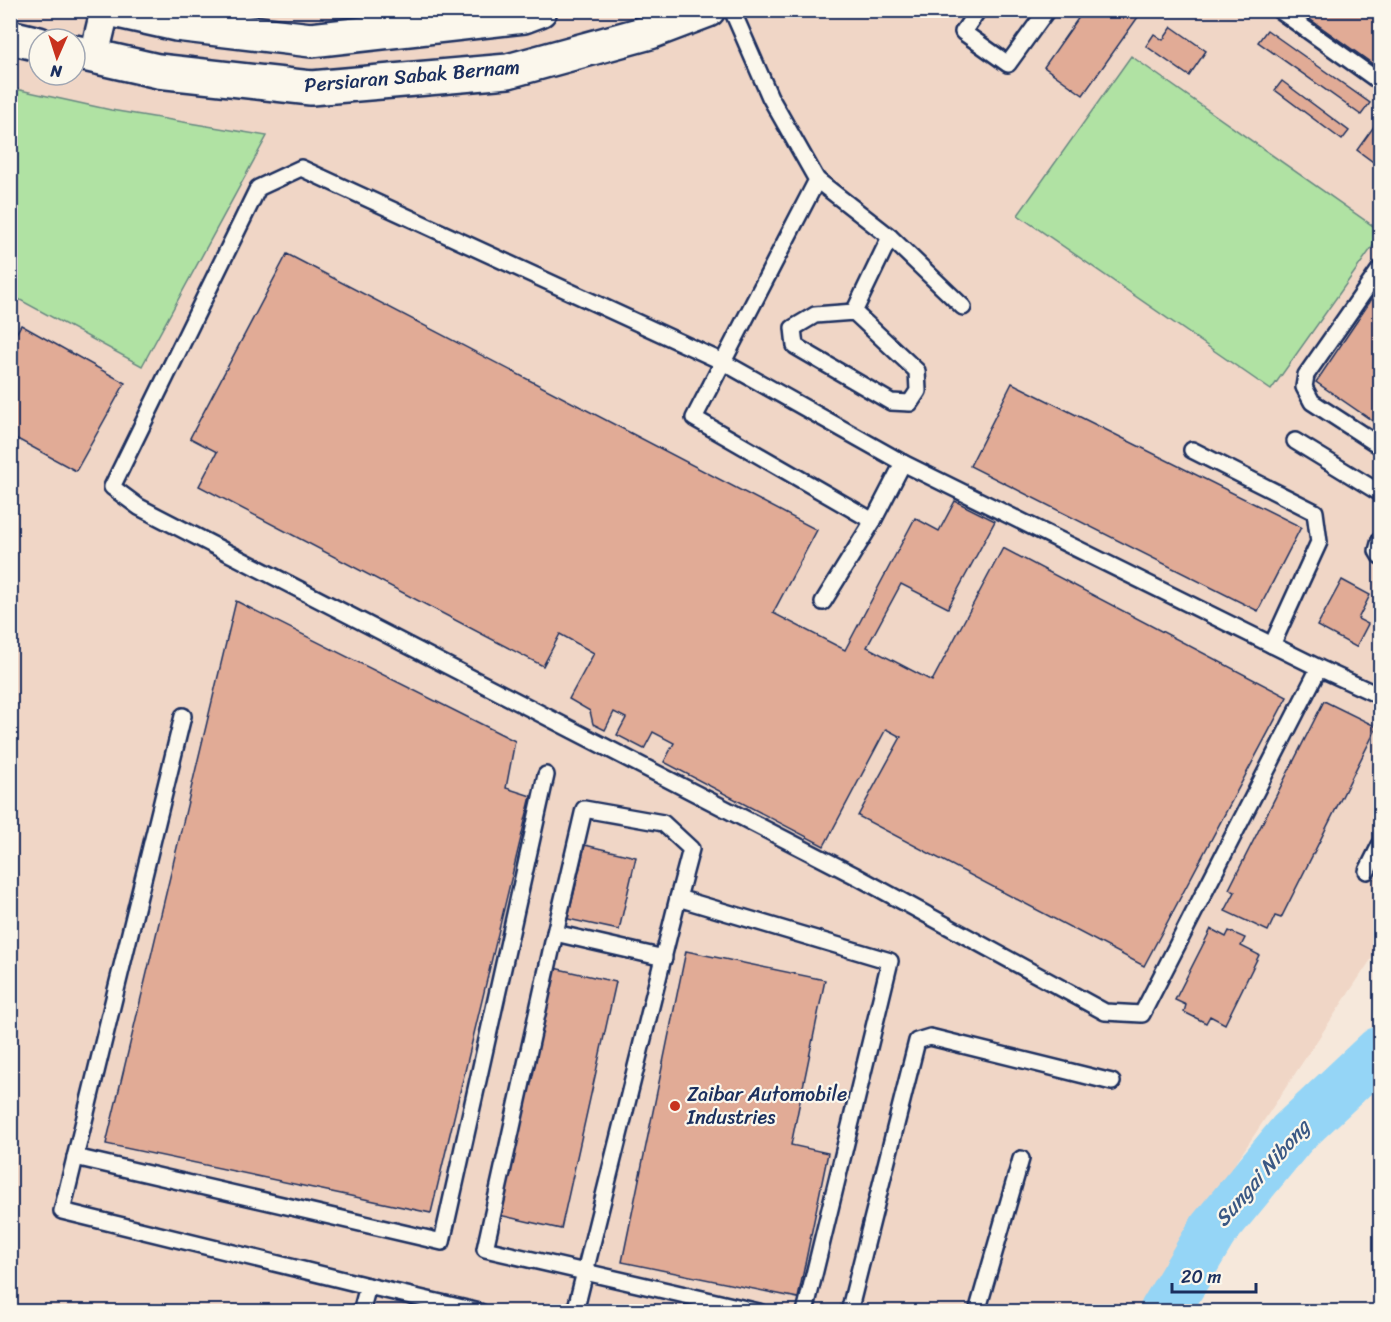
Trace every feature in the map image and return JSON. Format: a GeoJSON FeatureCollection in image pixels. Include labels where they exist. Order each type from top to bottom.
{"type":"FeatureCollection","features":[{"type":"Feature","properties":{"kind":"street"},"geometry":{"type":"LineString","coordinates":[[87,48],[105,10]]}},
{"type":"Feature","properties":{"kind":"street"},"geometry":{"type":"LineString","coordinates":[[113,10],[176,24],[311,40],[524,16],[540,10]]}},
{"type":"Feature","properties":{"kind":"street","name":"Persiaran Sabak Bernam"},"geometry":{"type":"LineString","coordinates":[[87,55],[158,71],[311,88],[508,71],[651,32],[708,10]]}},
{"type":"Feature","properties":{"kind":"street"},"geometry":{"type":"LineString","coordinates":[[10,37],[27,41]]}},
{"type":"Feature","properties":{"kind":"lane"},"geometry":{"type":"LineString","coordinates":[[732,10],[770,97],[817,180],[890,237],[963,307]]}},
{"type":"Feature","properties":{"kind":"lane"},"geometry":{"type":"LineString","coordinates":[[978,10],[963,32],[1008,64],[1047,10]]}},
{"type":"Feature","properties":{"kind":"lane"},"geometry":{"type":"LineString","coordinates":[[1279,10],[1380,82]]}},
{"type":"Feature","properties":{"kind":"lane"},"geometry":{"type":"LineString","coordinates":[[1319,668],[1142,1014],[1106,1012],[846,871],[139,507],[112,488],[258,188],[301,168],[723,362],[903,463],[1380,696]]}},
{"type":"Feature","properties":{"kind":"lane"},"geometry":{"type":"LineString","coordinates":[[817,180],[694,418],[873,521]]}},
{"type":"Feature","properties":{"kind":"lane"},"geometry":{"type":"LineString","coordinates":[[854,312],[890,237]]}},
{"type":"Feature","properties":{"kind":"lane"},"geometry":{"type":"LineString","coordinates":[[1380,269],[1306,375],[1304,387],[1312,402],[1380,446]]}},
{"type":"Feature","properties":{"kind":"lane"},"geometry":{"type":"LineString","coordinates":[[854,312],[917,371],[918,391],[910,403],[891,402],[795,346],[793,328],[815,315],[854,312]]}},
{"type":"Feature","properties":{"kind":"lane"},"geometry":{"type":"LineString","coordinates":[[1295,441],[1380,493]]}},
{"type":"Feature","properties":{"kind":"lane"},"geometry":{"type":"LineString","coordinates":[[1192,450],[1315,512],[1319,542],[1272,645]]}},
{"type":"Feature","properties":{"kind":"lane"},"geometry":{"type":"LineString","coordinates":[[823,602],[873,521],[903,463]]}},
{"type":"Feature","properties":{"kind":"lane"},"geometry":{"type":"LineString","coordinates":[[1380,540],[1377,551],[1380,556]]}},
{"type":"Feature","properties":{"kind":"lane"},"geometry":{"type":"LineString","coordinates":[[183,716],[62,1210],[368,1286],[480,1311]]}},
{"type":"Feature","properties":{"kind":"lane"},"geometry":{"type":"LineString","coordinates":[[75,1157],[442,1242],[546,775]]}},
{"type":"Feature","properties":{"kind":"lane"},"geometry":{"type":"LineString","coordinates":[[575,1311],[585,1272],[664,958],[678,898],[691,849],[663,823],[584,809],[485,1249],[585,1272],[759,1311]]}},
{"type":"Feature","properties":{"kind":"lane"},"geometry":{"type":"LineString","coordinates":[[1367,871],[1380,845]]}},
{"type":"Feature","properties":{"kind":"lane"},"geometry":{"type":"LineString","coordinates":[[678,898],[891,961],[805,1311]]}},
{"type":"Feature","properties":{"kind":"lane"},"geometry":{"type":"LineString","coordinates":[[555,933],[664,958]]}},
{"type":"Feature","properties":{"kind":"lane"},"geometry":{"type":"LineString","coordinates":[[849,1311],[917,1041],[930,1037],[1112,1082]]}},
{"type":"Feature","properties":{"kind":"lane"},"geometry":{"type":"LineString","coordinates":[[977,1311],[1021,1159]]}},
{"type":"Feature","properties":{"kind":"lane"},"geometry":{"type":"LineString","coordinates":[[361,1311],[368,1286]]}},
{"type":"Feature","properties":{"kind":"shaded area"},"geometry":{"type":"Polygon","coordinates":[[[10,11],[1380,11],[1380,946],[1137,1311],[11,1311],[10,11]]]}},
{"type":"Feature","properties":{"kind":"green space"},"geometry":{"type":"Polygon","coordinates":[[[1131,56],[1380,231],[1380,236],[1271,390],[1018,215],[1131,56]]]}},
{"type":"Feature","properties":{"kind":"green space"},"geometry":{"type":"Polygon","coordinates":[[[11,88],[111,110],[267,136],[142,366],[13,296],[11,301],[11,88]]]}},
{"type":"Feature","properties":{"kind":"building"},"geometry":{"type":"Polygon","coordinates":[[[1084,10],[1143,10],[1083,95],[1044,67],[1084,10]]]}},
{"type":"Feature","properties":{"kind":"building"},"geometry":{"type":"Polygon","coordinates":[[[1297,10],[1380,10],[1380,69],[1297,10]]]}},
{"type":"Feature","properties":{"kind":"building"},"geometry":{"type":"Polygon","coordinates":[[[1172,27],[1206,51],[1189,76],[1146,46],[1154,34],[1163,40],[1172,27]]]}},
{"type":"Feature","properties":{"kind":"building"},"geometry":{"type":"Polygon","coordinates":[[[1267,30],[1370,103],[1361,115],[1258,42],[1267,30]]]}},
{"type":"Feature","properties":{"kind":"building"},"geometry":{"type":"Polygon","coordinates":[[[1282,81],[1349,131],[1342,140],[1275,90],[1282,81]]]}},
{"type":"Feature","properties":{"kind":"building"},"geometry":{"type":"Polygon","coordinates":[[[1380,118],[1380,167],[1357,150],[1380,118]]]}},
{"type":"Feature","properties":{"kind":"building"},"geometry":{"type":"Polygon","coordinates":[[[287,254],[817,530],[773,613],[845,650],[915,518],[939,531],[955,501],[995,521],[948,608],[901,584],[867,647],[932,681],[1003,548],[1287,697],[1144,966],[858,816],[901,737],[886,729],[824,846],[664,762],[674,743],[653,732],[644,749],[617,735],[626,718],[614,712],[605,730],[593,724],[590,711],[569,699],[594,653],[560,634],[543,666],[199,486],[217,452],[190,438],[287,254]]]}},
{"type":"Feature","properties":{"kind":"building"},"geometry":{"type":"Polygon","coordinates":[[[1380,287],[1380,426],[1316,382],[1380,287]]]}},
{"type":"Feature","properties":{"kind":"building"},"geometry":{"type":"Polygon","coordinates":[[[21,325],[125,383],[76,471],[10,435],[10,344],[21,325]]]}},
{"type":"Feature","properties":{"kind":"building"},"geometry":{"type":"Polygon","coordinates":[[[1012,383],[1301,527],[1258,611],[970,466],[1012,383]]]}},
{"type":"Feature","properties":{"kind":"building"},"geometry":{"type":"Polygon","coordinates":[[[1342,580],[1370,595],[1358,619],[1368,624],[1356,647],[1317,626],[1342,580]]]}},
{"type":"Feature","properties":{"kind":"building"},"geometry":{"type":"Polygon","coordinates":[[[236,601],[515,741],[506,788],[531,796],[431,1213],[106,1144],[236,601]]]}},
{"type":"Feature","properties":{"kind":"building"},"geometry":{"type":"Polygon","coordinates":[[[1324,701],[1377,727],[1281,918],[1275,916],[1268,931],[1225,911],[1235,892],[1229,889],[1324,701]]]}},
{"type":"Feature","properties":{"kind":"building"},"geometry":{"type":"Polygon","coordinates":[[[585,845],[636,857],[619,930],[568,919],[585,845]]]}},
{"type":"Feature","properties":{"kind":"building"},"geometry":{"type":"Polygon","coordinates":[[[1211,929],[1226,937],[1229,931],[1245,938],[1241,946],[1259,955],[1225,1024],[1210,1016],[1206,1023],[1184,1012],[1186,1005],[1175,1000],[1211,929]]]}},
{"type":"Feature","properties":{"kind":"building"},"geometry":{"type":"Polygon","coordinates":[[[686,951],[825,980],[791,1145],[828,1153],[798,1298],[622,1262],[686,951]]]}},
{"type":"Feature","properties":{"kind":"building"},"geometry":{"type":"Polygon","coordinates":[[[554,968],[616,982],[561,1229],[499,1215],[554,968]]]}},
{"type":"Feature","properties":{"kind":"waterway","name":"Sungai Nibong"},"geometry":{"type":"LineString","coordinates":[[1164,1312],[1213,1230],[1292,1134],[1380,1051]]}},
{"type":"Feature","properties":{"kind":"place","name":"Zaibar Automobile Industries"},"geometry":{"type":"Point","coordinates":[675,1106]}}]}
